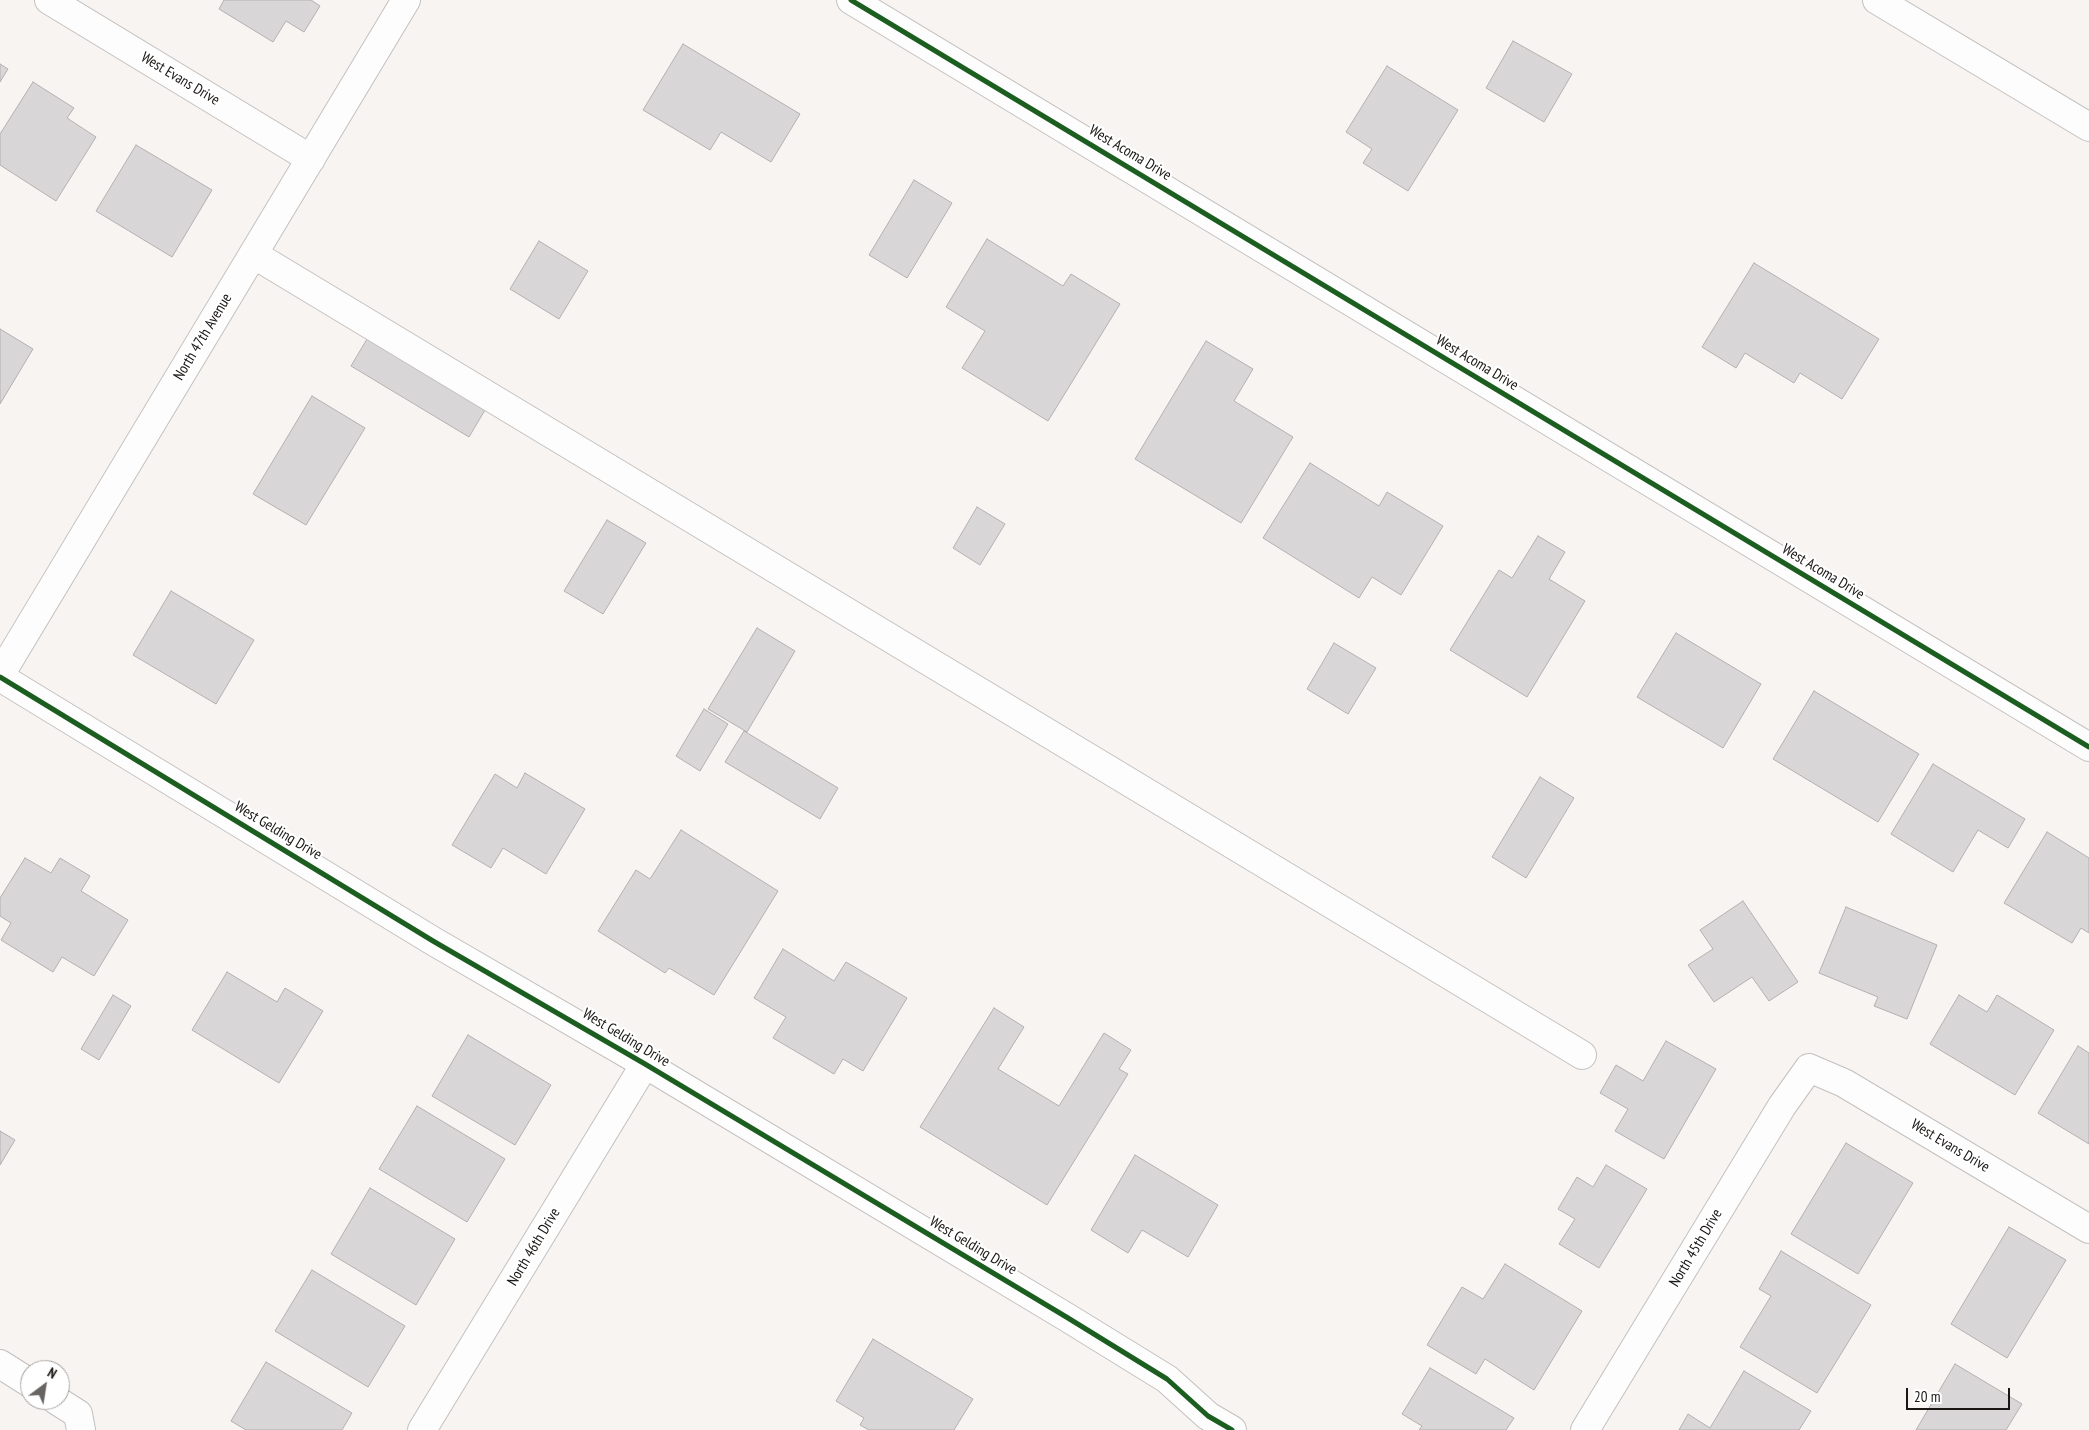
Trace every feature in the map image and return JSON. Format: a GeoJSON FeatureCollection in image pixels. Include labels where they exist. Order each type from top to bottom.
{"type":"FeatureCollection","features":[{"type":"Feature","properties":{"kind":"street","name":"West Evans Drive"},"geometry":{"type":"LineString","coordinates":[[49,0],[311,159]]}},
{"type":"Feature","properties":{"kind":"street","name":"North 47th Avenue"},"geometry":{"type":"LineString","coordinates":[[0,676],[406,0]]}},
{"type":"Feature","properties":{"kind":"street","name":"West Acoma Drive"},"geometry":{"type":"LineString","coordinates":[[851,0],[2089,747]]}},
{"type":"Feature","properties":{"kind":"street"},"geometry":{"type":"LineString","coordinates":[[1877,0],[2089,127]]}},
{"type":"Feature","properties":{"kind":"street"},"geometry":{"type":"LineString","coordinates":[[253,254],[1582,1055]]}},
{"type":"Feature","properties":{"kind":"street","name":"West Gelding Drive"},"geometry":{"type":"LineString","coordinates":[[0,676],[433,941],[645,1064],[1068,1318],[1166,1379],[1208,1416],[1232,1430]]}},
{"type":"Feature","properties":{"kind":"street","name":"North 46th Drive"},"geometry":{"type":"LineString","coordinates":[[422,1430],[645,1064]]}},
{"type":"Feature","properties":{"kind":"street","name":"West Evans Drive"},"geometry":{"type":"LineString","coordinates":[[1809,1068],[1844,1082],[2089,1229]]}},
{"type":"Feature","properties":{"kind":"street","name":"North 45th Drive"},"geometry":{"type":"LineString","coordinates":[[1585,1430],[1782,1106],[1809,1068]]}},
{"type":"Feature","properties":{"kind":"street"},"geometry":{"type":"LineString","coordinates":[[0,1364],[20,1377]]}},
{"type":"Feature","properties":{"kind":"street"},"geometry":{"type":"LineString","coordinates":[[70,1409],[78,1414],[81,1430]]}},
{"type":"Feature","properties":{"kind":"building"},"geometry":{"type":"Polygon","coordinates":[[[224,0],[311,0],[320,6],[304,32],[286,21],[273,42],[219,9],[224,0]]]}},
{"type":"Feature","properties":{"kind":"building"},"geometry":{"type":"Polygon","coordinates":[[[1513,41],[1572,74],[1544,122],[1486,88],[1513,41]]]}},
{"type":"Feature","properties":{"kind":"building"},"geometry":{"type":"Polygon","coordinates":[[[683,44],[800,114],[771,162],[721,132],[710,150],[643,110],[683,44]]]}},
{"type":"Feature","properties":{"kind":"building"},"geometry":{"type":"Polygon","coordinates":[[[0,64],[8,69],[0,82],[0,64]]]}},
{"type":"Feature","properties":{"kind":"building"},"geometry":{"type":"Polygon","coordinates":[[[1387,66],[1458,110],[1408,191],[1363,163],[1372,149],[1346,132],[1387,66]]]}},
{"type":"Feature","properties":{"kind":"building"},"geometry":{"type":"Polygon","coordinates":[[[33,82],[74,108],[67,118],[96,137],[56,201],[0,165],[0,134],[33,82]]]}},
{"type":"Feature","properties":{"kind":"building"},"geometry":{"type":"Polygon","coordinates":[[[136,145],[212,190],[172,257],[96,211],[136,145]]]}},
{"type":"Feature","properties":{"kind":"building"},"geometry":{"type":"Polygon","coordinates":[[[914,180],[952,203],[907,278],[869,255],[914,180]]]}},
{"type":"Feature","properties":{"kind":"building"},"geometry":{"type":"Polygon","coordinates":[[[987,239],[1063,286],[1071,274],[1120,304],[1048,421],[962,368],[985,331],[946,307],[987,239]]]}},
{"type":"Feature","properties":{"kind":"building"},"geometry":{"type":"Polygon","coordinates":[[[539,241],[588,271],[559,319],[510,289],[539,241]]]}},
{"type":"Feature","properties":{"kind":"building"},"geometry":{"type":"Polygon","coordinates":[[[1754,263],[1879,339],[1842,399],[1800,373],[1794,383],[1745,353],[1736,368],[1702,347],[1754,263]]]}},
{"type":"Feature","properties":{"kind":"building"},"geometry":{"type":"Polygon","coordinates":[[[0,329],[33,349],[0,404],[0,329]]]}},
{"type":"Feature","properties":{"kind":"building"},"geometry":{"type":"Polygon","coordinates":[[[367,339],[485,410],[469,437],[351,366],[367,339]]]}},
{"type":"Feature","properties":{"kind":"building"},"geometry":{"type":"Polygon","coordinates":[[[1206,341],[1253,369],[1234,401],[1293,437],[1241,523],[1135,459],[1206,341]]]}},
{"type":"Feature","properties":{"kind":"building"},"geometry":{"type":"Polygon","coordinates":[[[312,396],[365,428],[306,525],[253,494],[312,396]]]}},
{"type":"Feature","properties":{"kind":"building"},"geometry":{"type":"Polygon","coordinates":[[[1310,463],[1379,506],[1387,492],[1443,526],[1401,595],[1372,577],[1359,598],[1263,538],[1310,463]]]}},
{"type":"Feature","properties":{"kind":"building"},"geometry":{"type":"Polygon","coordinates":[[[977,507],[1005,524],[980,565],[953,548],[977,507]]]}},
{"type":"Feature","properties":{"kind":"building"},"geometry":{"type":"Polygon","coordinates":[[[607,520],[646,543],[603,614],[564,591],[607,520]]]}},
{"type":"Feature","properties":{"kind":"building"},"geometry":{"type":"Polygon","coordinates":[[[1538,536],[1565,552],[1549,579],[1585,601],[1527,697],[1450,650],[1499,570],[1512,578],[1538,536]]]}},
{"type":"Feature","properties":{"kind":"building"},"geometry":{"type":"Polygon","coordinates":[[[171,591],[254,640],[216,704],[133,655],[171,591]]]}},
{"type":"Feature","properties":{"kind":"building"},"geometry":{"type":"Polygon","coordinates":[[[757,628],[795,651],[747,732],[708,709],[757,628]]]}},
{"type":"Feature","properties":{"kind":"building"},"geometry":{"type":"Polygon","coordinates":[[[1676,633],[1761,684],[1723,748],[1637,697],[1676,633]]]}},
{"type":"Feature","properties":{"kind":"building"},"geometry":{"type":"Polygon","coordinates":[[[1334,643],[1376,668],[1348,714],[1307,689],[1334,643]]]}},
{"type":"Feature","properties":{"kind":"building"},"geometry":{"type":"Polygon","coordinates":[[[1814,691],[1919,754],[1878,822],[1773,759],[1814,691]]]}},
{"type":"Feature","properties":{"kind":"building"},"geometry":{"type":"Polygon","coordinates":[[[704,709],[728,724],[700,771],[676,756],[704,709]]]}},
{"type":"Feature","properties":{"kind":"building"},"geometry":{"type":"Polygon","coordinates":[[[744,731],[838,788],[820,819],[725,762],[744,731]]]}},
{"type":"Feature","properties":{"kind":"building"},"geometry":{"type":"Polygon","coordinates":[[[1933,764],[2025,819],[2008,848],[1978,830],[1953,872],[1891,834],[1933,764]]]}},
{"type":"Feature","properties":{"kind":"building"},"geometry":{"type":"Polygon","coordinates":[[[525,773],[585,809],[546,874],[503,848],[491,868],[452,845],[495,774],[517,788],[525,773]]]}},
{"type":"Feature","properties":{"kind":"building"},"geometry":{"type":"Polygon","coordinates":[[[1540,777],[1574,798],[1526,878],[1492,857],[1540,777]]]}},
{"type":"Feature","properties":{"kind":"building"},"geometry":{"type":"Polygon","coordinates":[[[681,830],[778,891],[714,995],[669,968],[665,973],[598,931],[636,870],[650,879],[681,830]]]}},
{"type":"Feature","properties":{"kind":"building"},"geometry":{"type":"Polygon","coordinates":[[[2047,832],[2089,858],[2089,933],[2081,928],[2072,943],[2004,903],[2047,832]]]}},
{"type":"Feature","properties":{"kind":"building"},"geometry":{"type":"Polygon","coordinates":[[[25,858],[51,873],[60,858],[90,876],[81,891],[128,920],[94,976],[62,957],[53,972],[1,940],[11,923],[0,916],[0,898],[25,858]]]}},
{"type":"Feature","properties":{"kind":"building"},"geometry":{"type":"Polygon","coordinates":[[[1743,901],[1798,982],[1769,1001],[1752,977],[1714,1002],[1688,965],[1713,949],[1700,930],[1743,901]]]}},
{"type":"Feature","properties":{"kind":"building"},"geometry":{"type":"Polygon","coordinates":[[[1846,907],[1937,945],[1907,1019],[1874,1006],[1878,997],[1819,973],[1846,907]]]}},
{"type":"Feature","properties":{"kind":"building"},"geometry":{"type":"Polygon","coordinates":[[[783,949],[834,981],[846,962],[907,998],[863,1071],[843,1059],[834,1074],[773,1038],[786,1017],[754,998],[783,949]]]}},
{"type":"Feature","properties":{"kind":"building"},"geometry":{"type":"Polygon","coordinates":[[[227,972],[277,1002],[285,988],[323,1011],[279,1083],[192,1030],[227,972]]]}},
{"type":"Feature","properties":{"kind":"building"},"geometry":{"type":"Polygon","coordinates":[[[113,995],[131,1006],[99,1060],[81,1049],[113,995]]]}},
{"type":"Feature","properties":{"kind":"building"},"geometry":{"type":"Polygon","coordinates":[[[1959,995],[1987,1012],[1997,995],[2054,1030],[2015,1095],[1930,1044],[1959,995]]]}},
{"type":"Feature","properties":{"kind":"building"},"geometry":{"type":"Polygon","coordinates":[[[994,1008],[1024,1027],[998,1069],[1059,1106],[1104,1033],[1131,1050],[1119,1069],[1128,1074],[1047,1205],[920,1127],[994,1008]]]}},
{"type":"Feature","properties":{"kind":"building"},"geometry":{"type":"Polygon","coordinates":[[[468,1035],[551,1085],[515,1145],[432,1096],[468,1035]]]}},
{"type":"Feature","properties":{"kind":"building"},"geometry":{"type":"Polygon","coordinates":[[[1666,1041],[1716,1069],[1664,1159],[1615,1131],[1628,1109],[1600,1093],[1616,1065],[1643,1081],[1666,1041]]]}},
{"type":"Feature","properties":{"kind":"building"},"geometry":{"type":"Polygon","coordinates":[[[2078,1046],[2089,1053],[2089,1144],[2038,1113],[2078,1046]]]}},
{"type":"Feature","properties":{"kind":"building"},"geometry":{"type":"Polygon","coordinates":[[[417,1106],[505,1159],[467,1222],[379,1169],[417,1106]]]}},
{"type":"Feature","properties":{"kind":"building"},"geometry":{"type":"Polygon","coordinates":[[[0,1131],[15,1140],[0,1165],[0,1131]]]}},
{"type":"Feature","properties":{"kind":"building"},"geometry":{"type":"Polygon","coordinates":[[[1846,1143],[1913,1183],[1858,1274],[1791,1234],[1846,1143]]]}},
{"type":"Feature","properties":{"kind":"building"},"geometry":{"type":"Polygon","coordinates":[[[1135,1155],[1218,1205],[1188,1257],[1142,1230],[1128,1253],[1091,1230],[1135,1155]]]}},
{"type":"Feature","properties":{"kind":"building"},"geometry":{"type":"Polygon","coordinates":[[[1606,1165],[1647,1189],[1599,1268],[1559,1244],[1575,1219],[1558,1209],[1577,1177],[1593,1187],[1606,1165]]]}},
{"type":"Feature","properties":{"kind":"building"},"geometry":{"type":"Polygon","coordinates":[[[370,1188],[455,1239],[416,1305],[331,1254],[370,1188]]]}},
{"type":"Feature","properties":{"kind":"building"},"geometry":{"type":"Polygon","coordinates":[[[2009,1227],[2066,1260],[2007,1358],[1951,1324],[2009,1227]]]}},
{"type":"Feature","properties":{"kind":"building"},"geometry":{"type":"Polygon","coordinates":[[[1781,1251],[1871,1305],[1817,1393],[1740,1347],[1771,1296],[1759,1289],[1781,1251]]]}},
{"type":"Feature","properties":{"kind":"building"},"geometry":{"type":"Polygon","coordinates":[[[1505,1264],[1582,1311],[1534,1390],[1485,1359],[1476,1374],[1427,1345],[1462,1287],[1483,1299],[1505,1264]]]}},
{"type":"Feature","properties":{"kind":"building"},"geometry":{"type":"Polygon","coordinates":[[[312,1270],[405,1326],[368,1387],[275,1331],[312,1270]]]}},
{"type":"Feature","properties":{"kind":"building"},"geometry":{"type":"Polygon","coordinates":[[[873,1339],[973,1399],[954,1430],[869,1430],[860,1425],[864,1418],[836,1401],[873,1339]]]}},
{"type":"Feature","properties":{"kind":"building"},"geometry":{"type":"Polygon","coordinates":[[[266,1362],[352,1413],[342,1430],[246,1430],[231,1421],[266,1362]]]}},
{"type":"Feature","properties":{"kind":"building"},"geometry":{"type":"Polygon","coordinates":[[[1955,1364],[2022,1404],[2006,1430],[1916,1430],[1955,1364]]]}},
{"type":"Feature","properties":{"kind":"building"},"geometry":{"type":"Polygon","coordinates":[[[1430,1368],[1514,1418],[1506,1430],[1419,1430],[1422,1426],[1402,1414],[1430,1368]]]}},
{"type":"Feature","properties":{"kind":"building"},"geometry":{"type":"Polygon","coordinates":[[[1744,1371],[1811,1411],[1799,1430],[1679,1430],[1688,1414],[1710,1428],[1744,1371]]]}},
{"type":"Feature","properties":{"kind":"cycle path"},"geometry":{"type":"LineString","coordinates":[[851,0],[2089,747]]}},
{"type":"Feature","properties":{"kind":"cycle path"},"geometry":{"type":"LineString","coordinates":[[0,677],[433,941],[645,1064],[1068,1318],[1167,1379],[1208,1416],[1232,1430]]}}]}
